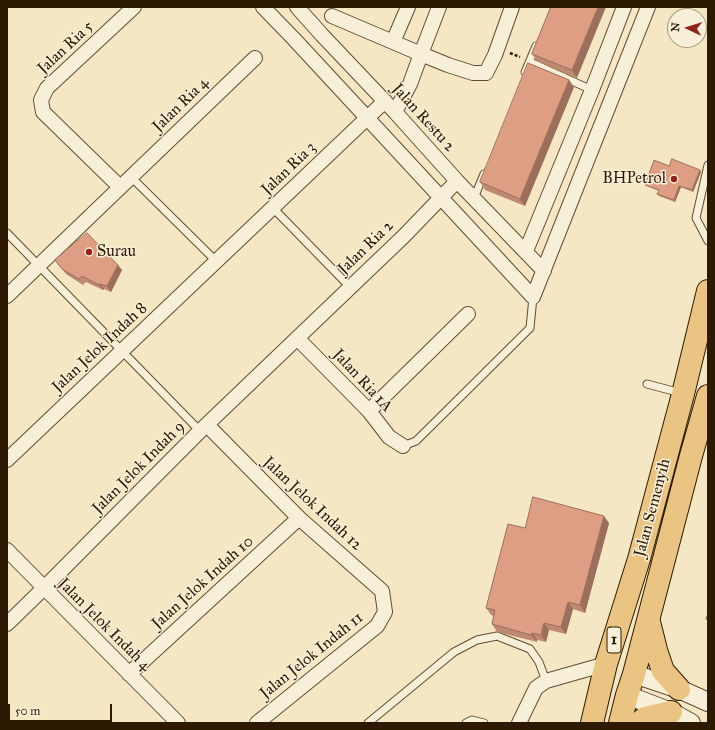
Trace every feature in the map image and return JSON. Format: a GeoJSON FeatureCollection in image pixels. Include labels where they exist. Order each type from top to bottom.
{"type":"FeatureCollection","features":[{"type":"Feature","properties":{"kind":"main road","name":"Jalan Semenyih"},"geometry":{"type":"LineString","coordinates":[[592,723],[606,664],[640,559],[708,291]]}},
{"type":"Feature","properties":{"kind":"main road","name":"Jalan Semenyih"},"geometry":{"type":"LineString","coordinates":[[620,723],[628,684],[649,619],[708,396]]}},
{"type":"Feature","properties":{"kind":"main road"},"geometry":{"type":"LineString","coordinates":[[602,723],[608,701],[614,691],[628,684],[618,675],[618,665],[634,606],[640,559]]}},
{"type":"Feature","properties":{"kind":"main road"},"geometry":{"type":"LineString","coordinates":[[649,619],[656,650],[663,671],[679,689]]}},
{"type":"Feature","properties":{"kind":"main road"},"geometry":{"type":"LineString","coordinates":[[639,723],[645,718],[670,718]]}},
{"type":"Feature","properties":{"kind":"street","name":"Jalan Ria 5"},"geometry":{"type":"LineString","coordinates":[[120,187],[43,112],[41,100],[47,88],[134,7]]}},
{"type":"Feature","properties":{"kind":"street"},"geometry":{"type":"LineString","coordinates":[[263,7],[368,118],[533,297],[648,7]]}},
{"type":"Feature","properties":{"kind":"street","name":"Jalan Restu 2"},"geometry":{"type":"LineString","coordinates":[[297,7],[309,12],[322,35],[385,101],[457,181],[544,271]]}},
{"type":"Feature","properties":{"kind":"street"},"geometry":{"type":"LineString","coordinates":[[393,42],[408,7]]}},
{"type":"Feature","properties":{"kind":"street"},"geometry":{"type":"LineString","coordinates":[[395,112],[410,84],[439,7]]}},
{"type":"Feature","properties":{"kind":"street"},"geometry":{"type":"LineString","coordinates":[[322,35],[334,11],[393,42],[448,65],[474,73],[486,72],[498,47],[512,7]]}},
{"type":"Feature","properties":{"kind":"street"},"geometry":{"type":"LineString","coordinates":[[526,251],[592,90],[624,7]]}},
{"type":"Feature","properties":{"kind":"street","name":"Jalan Ria 4"},"geometry":{"type":"LineString","coordinates":[[7,296],[255,58]]}},
{"type":"Feature","properties":{"kind":"street","name":"Jalan Ria 3"},"geometry":{"type":"LineString","coordinates":[[216,261],[385,101]]}},
{"type":"Feature","properties":{"kind":"street","name":"Jalan Ria 2"},"geometry":{"type":"LineString","coordinates":[[297,338],[404,236],[457,181]]}},
{"type":"Feature","properties":{"kind":"street","name":"Jalan Jelok Indah 8"},"geometry":{"type":"LineString","coordinates":[[7,460],[216,261]]}},
{"type":"Feature","properties":{"kind":"street"},"geometry":{"type":"LineString","coordinates":[[369,411],[468,314]]}},
{"type":"Feature","properties":{"kind":"street","name":"Jalan Ria 1A"},"geometry":{"type":"LineString","coordinates":[[297,338],[369,411],[389,437],[404,446]]}},
{"type":"Feature","properties":{"kind":"street","name":"Jalan Jelok Indah 9"},"geometry":{"type":"LineString","coordinates":[[7,624],[203,428],[297,338]]}},
{"type":"Feature","properties":{"kind":"street","name":"Jalan Jelok Indah 12"},"geometry":{"type":"LineString","coordinates":[[203,428],[300,518],[382,591],[385,612]]}},
{"type":"Feature","properties":{"kind":"street","name":"Jalan Jelok Indah 10"},"geometry":{"type":"LineString","coordinates":[[129,674],[300,518]]}},
{"type":"Feature","properties":{"kind":"street","name":"Jalan Jelok Indah 4"},"geometry":{"type":"LineString","coordinates":[[7,550],[178,723]]}},
{"type":"Feature","properties":{"kind":"street","name":"Jalan Jelok Indah 11"},"geometry":{"type":"LineString","coordinates":[[257,723],[377,626],[385,612]]}},
{"type":"Feature","properties":{"kind":"street"},"geometry":{"type":"LineString","coordinates":[[519,723],[536,688],[546,681],[606,664]]}},
{"type":"Feature","properties":{"kind":"street"},"geometry":{"type":"LineString","coordinates":[[628,684],[679,689],[708,702]]}},
{"type":"Feature","properties":{"kind":"street"},"geometry":{"type":"LineString","coordinates":[[628,684],[670,718],[691,723]]}},
{"type":"Feature","properties":{"kind":"lane"},"geometry":{"type":"LineString","coordinates":[[524,76],[538,41]]}},
{"type":"Feature","properties":{"kind":"lane"},"geometry":{"type":"LineString","coordinates":[[530,62],[592,90]]}},
{"type":"Feature","properties":{"kind":"lane"},"geometry":{"type":"LineString","coordinates":[[708,165],[696,218],[708,241]]}},
{"type":"Feature","properties":{"kind":"lane"},"geometry":{"type":"LineString","coordinates":[[474,198],[486,169]]}},
{"type":"Feature","properties":{"kind":"lane"},"geometry":{"type":"LineString","coordinates":[[131,177],[216,261]]}},
{"type":"Feature","properties":{"kind":"lane"},"geometry":{"type":"LineString","coordinates":[[273,208],[350,287]]}},
{"type":"Feature","properties":{"kind":"lane"},"geometry":{"type":"LineString","coordinates":[[7,233],[122,350],[203,428]]}},
{"type":"Feature","properties":{"kind":"lane"},"geometry":{"type":"LineString","coordinates":[[404,446],[416,441],[530,328],[533,297]]}},
{"type":"Feature","properties":{"kind":"lane"},"geometry":{"type":"LineString","coordinates":[[647,384],[683,394]]}},
{"type":"Feature","properties":{"kind":"lane"},"geometry":{"type":"LineString","coordinates":[[368,723],[454,652],[477,640],[497,636],[530,649],[539,662],[546,681]]}},
{"type":"Feature","properties":{"kind":"lane"},"geometry":{"type":"LineString","coordinates":[[466,723],[472,720],[484,723]]}},
{"type":"Feature","properties":{"kind":"path"},"geometry":{"type":"LineString","coordinates":[[498,47],[530,62]]}},
{"type":"Feature","properties":{"kind":"building"},"geometry":{"type":"Polygon","coordinates":[[[551,7],[598,7],[572,70],[532,54],[551,7]]]}},
{"type":"Feature","properties":{"kind":"building"},"geometry":{"type":"Polygon","coordinates":[[[528,63],[569,80],[520,199],[480,182],[528,63]]]}},
{"type":"Feature","properties":{"kind":"building","name":"BHPetrol"},"geometry":{"type":"Polygon","coordinates":[[[672,159],[700,170],[692,190],[679,186],[674,200],[657,194],[659,190],[645,185],[654,160],[669,166],[672,159]]]}},
{"type":"Feature","properties":{"kind":"building","name":"Surau"},"geometry":{"type":"Polygon","coordinates":[[[87,233],[118,265],[107,286],[99,285],[82,276],[79,279],[62,269],[55,260],[87,233]]]}},
{"type":"Feature","properties":{"kind":"building"},"geometry":{"type":"Polygon","coordinates":[[[533,497],[604,516],[580,605],[568,602],[561,627],[544,623],[541,635],[532,633],[531,635],[492,624],[495,610],[486,608],[508,524],[525,528],[533,497]]]}},
{"type":"Feature","properties":{"kind":"place","name":"BHPetrol"},"geometry":{"type":"Point","coordinates":[674,179]}},
{"type":"Feature","properties":{"kind":"place","name":"Surau"},"geometry":{"type":"Point","coordinates":[89,252]}}]}
